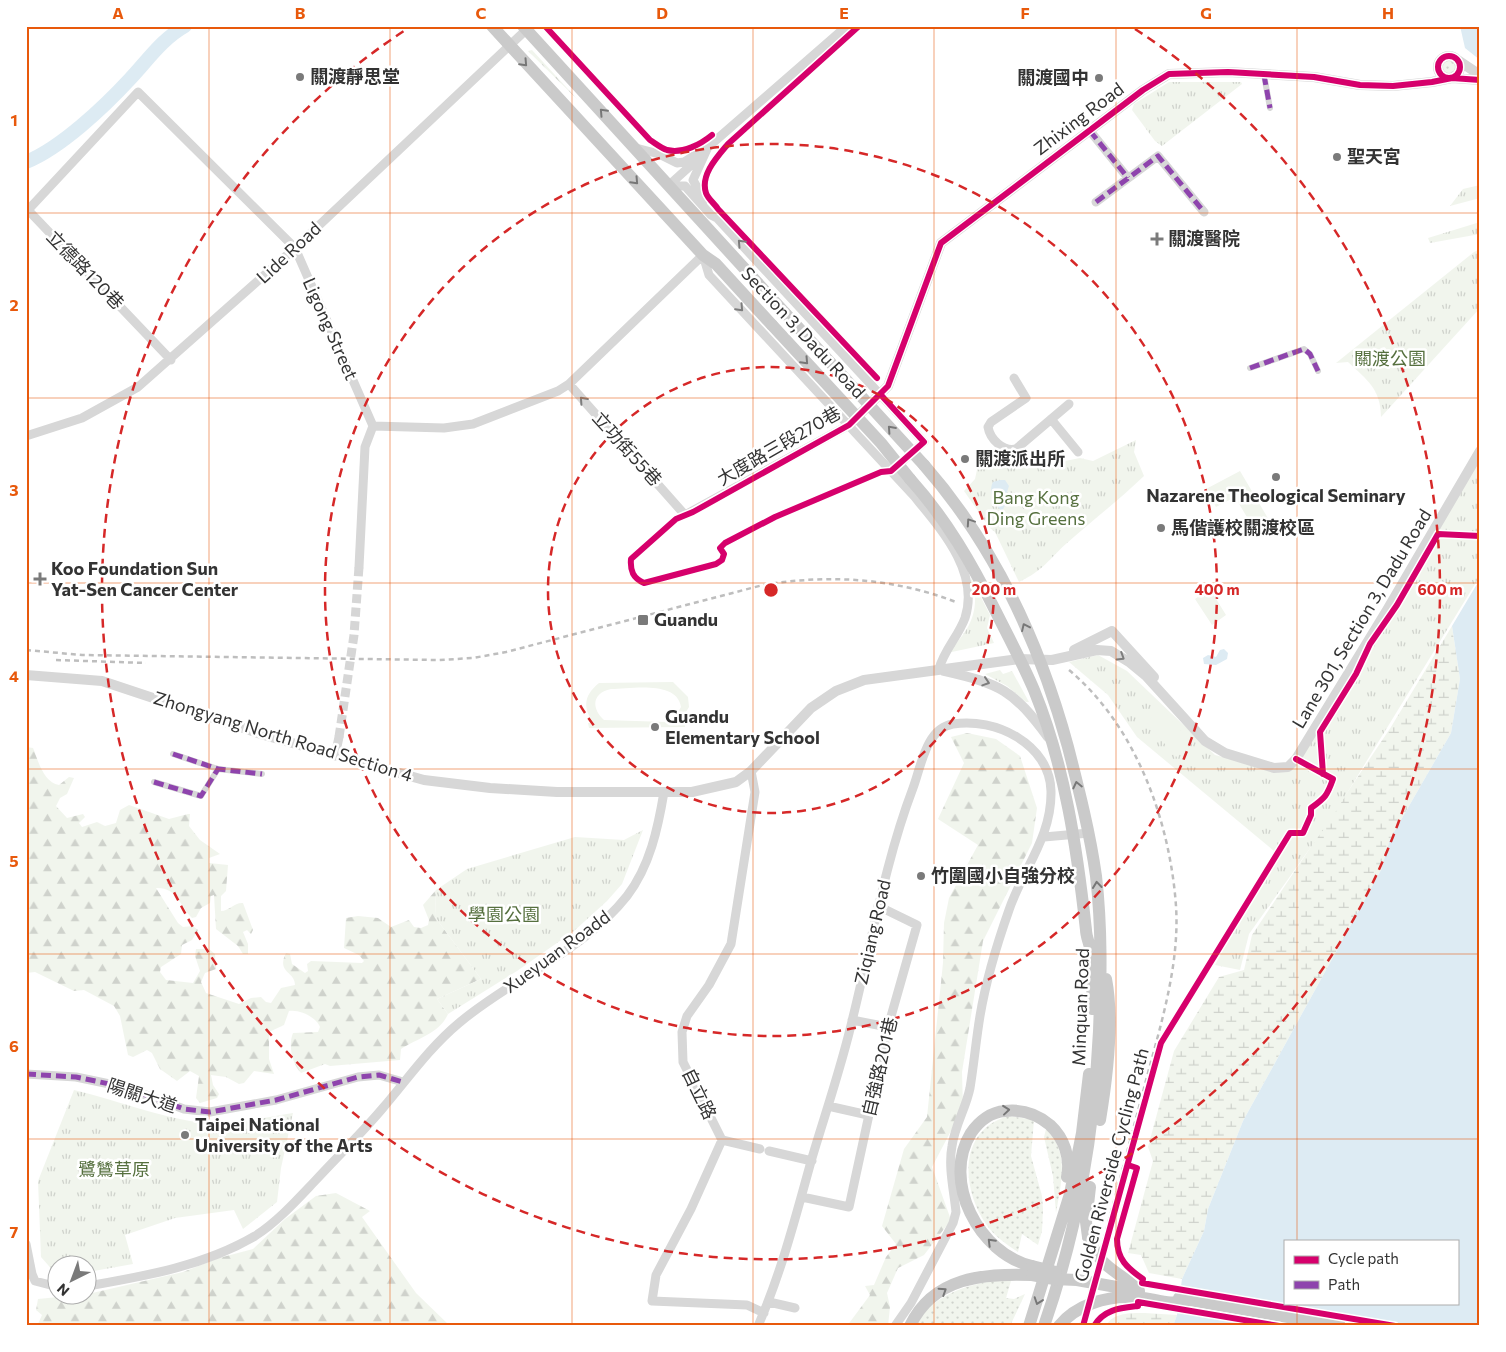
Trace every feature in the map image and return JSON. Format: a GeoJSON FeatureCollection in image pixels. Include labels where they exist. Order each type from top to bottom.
{"type":"FeatureCollection","features":[{"type":"Feature","properties":{"kind":"main road","name":"Section 3, Dadu Road"},"geometry":{"type":"LineString","coordinates":[[492,26],[703,255],[716,264],[881,443],[931,502],[955,536],[979,576],[1034,690]]}},
{"type":"Feature","properties":{"kind":"main road","name":"Section 3, Dadu Road"},"geometry":{"type":"LineString","coordinates":[[525,27],[949,493],[972,525],[995,564],[1040,660],[1051,689]]}},
{"type":"Feature","properties":{"kind":"main road","name":"Minquan Road"},"geometry":{"type":"LineString","coordinates":[[1051,689],[1089,833],[1096,874],[1102,959],[1096,1090],[1070,1194],[1060,1225]]}},
{"type":"Feature","properties":{"kind":"main road","name":"Minquan Road"},"geometry":{"type":"LineString","coordinates":[[1034,690],[1052,741],[1074,835],[1086,933],[1090,946],[1092,998],[1086,1133],[1073,1233],[1044,1326]]}},
{"type":"Feature","properties":{"kind":"main road"},"geometry":{"type":"LineString","coordinates":[[1102,959],[1110,1000],[1104,1095],[1086,1222],[1088,1237],[1104,1265],[1139,1291]]}},
{"type":"Feature","properties":{"kind":"main road"},"geometry":{"type":"LineString","coordinates":[[1029,1326],[1046,1276],[1060,1225],[1061,1205],[1068,1172],[1068,1156],[1061,1137],[1035,1114],[1016,1109],[996,1112],[976,1124],[964,1144],[960,1164],[962,1187],[969,1209],[983,1234],[1003,1253],[1032,1270],[1077,1280],[1340,1326]]}},
{"type":"Feature","properties":{"kind":"main road"},"geometry":{"type":"LineString","coordinates":[[910,1326],[927,1302],[944,1288],[964,1280],[996,1273],[1032,1270]]}},
{"type":"Feature","properties":{"kind":"main road"},"geometry":{"type":"LineString","coordinates":[[1059,1326],[1082,1307],[1107,1299],[1133,1297],[1176,1304],[1189,1300]]}},
{"type":"Feature","properties":{"kind":"street"},"geometry":{"type":"LineString","coordinates":[[636,148],[659,154],[678,163],[684,162],[708,147],[847,26]]}},
{"type":"Feature","properties":{"kind":"street","name":"Lide Road"},"geometry":{"type":"LineString","coordinates":[[26,436],[82,418],[138,388],[295,248],[509,46],[525,27]]}},
{"type":"Feature","properties":{"kind":"street"},"geometry":{"type":"LineString","coordinates":[[1417,82],[1426,77],[1447,57],[1456,59],[1480,75]]}},
{"type":"Feature","properties":{"kind":"street"},"geometry":{"type":"LineString","coordinates":[[1440,63],[1440,72],[1445,77],[1452,78],[1460,69],[1456,59]]}},
{"type":"Feature","properties":{"kind":"street","name":"Zhixing Road"},"geometry":{"type":"LineString","coordinates":[[880,395],[888,386],[941,243],[1056,154],[1090,131],[1143,90],[1169,74],[1228,72],[1314,77],[1360,85],[1393,86],[1452,78],[1480,80]]}},
{"type":"Feature","properties":{"kind":"street"},"geometry":{"type":"LineString","coordinates":[[1264,74],[1270,108]]}},
{"type":"Feature","properties":{"kind":"street","name":"Ligong Street"},"geometry":{"type":"LineString","coordinates":[[138,92],[295,248],[373,426]]}},
{"type":"Feature","properties":{"kind":"street","name":"立德路120巷"},"geometry":{"type":"LineString","coordinates":[[138,92],[28,210],[171,360]]}},
{"type":"Feature","properties":{"kind":"street"},"geometry":{"type":"LineString","coordinates":[[1090,131],[1128,178]]}},
{"type":"Feature","properties":{"kind":"street"},"geometry":{"type":"LineString","coordinates":[[708,147],[692,180],[695,188],[715,212],[717,218]]}},
{"type":"Feature","properties":{"kind":"street"},"geometry":{"type":"LineString","coordinates":[[1096,202],[1158,156],[1204,212]]}},
{"type":"Feature","properties":{"kind":"street"},"geometry":{"type":"LineString","coordinates":[[668,186],[696,159],[702,158]]}},
{"type":"Feature","properties":{"kind":"street"},"geometry":{"type":"LineString","coordinates":[[668,186],[685,186],[711,215],[717,218]]}},
{"type":"Feature","properties":{"kind":"street","name":"Section 3, Dadu Road"},"geometry":{"type":"LineString","coordinates":[[717,218],[924,442],[891,471]]}},
{"type":"Feature","properties":{"kind":"street"},"geometry":{"type":"LineString","coordinates":[[359,567],[365,447],[373,426],[444,428],[473,424],[558,391],[569,384],[703,255]]}},
{"type":"Feature","properties":{"kind":"street","name":"Section 3, Dadu Road"},"geometry":{"type":"LineString","coordinates":[[703,255],[709,275],[918,501],[955,553],[969,592],[968,603],[962,625],[942,656],[939,669]]}},
{"type":"Feature","properties":{"kind":"street"},"geometry":{"type":"LineString","coordinates":[[1250,368],[1304,349],[1310,354],[1318,371]]}},
{"type":"Feature","properties":{"kind":"street"},"geometry":{"type":"LineString","coordinates":[[1014,378],[1026,398],[991,422],[989,431],[1004,448],[1016,449],[1069,404]]}},
{"type":"Feature","properties":{"kind":"street","name":"立功街55巷"},"geometry":{"type":"LineString","coordinates":[[569,384],[686,515]]}},
{"type":"Feature","properties":{"kind":"street","name":"大度路三段270巷"},"geometry":{"type":"LineString","coordinates":[[686,515],[849,425],[880,395]]}},
{"type":"Feature","properties":{"kind":"street"},"geometry":{"type":"LineString","coordinates":[[1051,419],[1078,452]]}},
{"type":"Feature","properties":{"kind":"street","name":"Lane 301, Section 3, Dadu Road"},"geometry":{"type":"LineString","coordinates":[[1168,699],[1205,741],[1225,753],[1260,766],[1282,769],[1288,767],[1296,759],[1338,692],[1480,451]]}},
{"type":"Feature","properties":{"kind":"street"},"geometry":{"type":"LineString","coordinates":[[1058,659],[1107,643],[1112,631]]}},
{"type":"Feature","properties":{"kind":"street"},"geometry":{"type":"LineString","coordinates":[[1058,659],[1112,631]]}},
{"type":"Feature","properties":{"kind":"street"},"geometry":{"type":"LineString","coordinates":[[1112,631],[1151,673],[1168,699]]}},
{"type":"Feature","properties":{"kind":"street"},"geometry":{"type":"LineString","coordinates":[[1085,651],[1097,650],[1117,654],[1146,676],[1168,699]]}},
{"type":"Feature","properties":{"kind":"street","name":"Zhongyang North Road Section 4"},"geometry":{"type":"LineString","coordinates":[[26,674],[102,681],[210,718],[335,756],[424,780],[490,788],[557,792],[692,792],[713,789],[736,782],[751,771],[811,708],[836,691],[864,680],[1019,659],[1058,659]]}},
{"type":"Feature","properties":{"kind":"street"},"geometry":{"type":"LineString","coordinates":[[939,669],[990,682],[999,687],[1027,709],[1052,741]]}},
{"type":"Feature","properties":{"kind":"street","name":"Ziqiang Road"},"geometry":{"type":"LineString","coordinates":[[758,1326],[769,1302],[828,1106],[852,1020],[899,824],[933,737],[948,724],[965,722],[1003,730],[1018,736],[1041,759],[1051,788],[1050,810],[1044,837],[1016,888],[999,938],[980,1014],[968,1100],[957,1125],[951,1147],[956,1212],[953,1223],[911,1303],[895,1326]]}},
{"type":"Feature","properties":{"kind":"street"},"geometry":{"type":"LineString","coordinates":[[335,756],[339,736]]}},
{"type":"Feature","properties":{"kind":"street"},"geometry":{"type":"LineString","coordinates":[[173,754],[218,769],[262,774]]}},
{"type":"Feature","properties":{"kind":"street"},"geometry":{"type":"LineString","coordinates":[[154,782],[201,796],[218,769]]}},
{"type":"Feature","properties":{"kind":"street","name":"自立路"},"geometry":{"type":"LineString","coordinates":[[751,771],[755,792],[731,944],[709,985],[687,1016],[682,1032],[683,1062],[722,1140],[691,1209],[656,1275],[652,1301],[747,1305],[764,1313]]}},
{"type":"Feature","properties":{"kind":"street","name":"Xueyuan Roadd"},"geometry":{"type":"LineString","coordinates":[[98,1284],[199,1262],[257,1235],[298,1200],[383,1108],[403,1082],[464,1019],[541,968],[614,911],[638,881],[647,862],[657,832],[664,792]]}},
{"type":"Feature","properties":{"kind":"street"},"geometry":{"type":"LineString","coordinates":[[1044,837],[1089,833]]}},
{"type":"Feature","properties":{"kind":"street","name":"自強路201巷"},"geometry":{"type":"LineString","coordinates":[[802,1197],[849,1207],[888,1027],[917,925],[878,906]]}},
{"type":"Feature","properties":{"kind":"street"},"geometry":{"type":"LineString","coordinates":[[852,1020],[888,1027]]}},
{"type":"Feature","properties":{"kind":"street","name":"陽關大道"},"geometry":{"type":"LineString","coordinates":[[26,1074],[39,1073],[76,1077],[124,1087],[184,1109],[210,1112],[276,1100],[358,1077],[380,1075],[403,1082]]}},
{"type":"Feature","properties":{"kind":"street"},"geometry":{"type":"LineString","coordinates":[[828,1106],[868,1116]]}},
{"type":"Feature","properties":{"kind":"street"},"geometry":{"type":"LineString","coordinates":[[722,1140],[812,1161]]}},
{"type":"Feature","properties":{"kind":"street"},"geometry":{"type":"LineString","coordinates":[[26,1244],[35,1281],[48,1284]]}},
{"type":"Feature","properties":{"kind":"street"},"geometry":{"type":"LineString","coordinates":[[769,1302],[795,1308]]}},
{"type":"Feature","properties":{"kind":"green space"},"geometry":{"type":"Polygon","coordinates":[[[532,50],[578,100],[528,51],[532,50]]]}},
{"type":"Feature","properties":{"kind":"green space"},"geometry":{"type":"Polygon","coordinates":[[[1447,60],[1453,60],[1457,67],[1453,74],[1447,74],[1443,70],[1443,64],[1447,60]]]}},
{"type":"Feature","properties":{"kind":"green space"},"geometry":{"type":"Polygon","coordinates":[[[1169,82],[1241,82],[1242,84],[1162,146],[1155,141],[1132,110],[1134,104],[1169,82]]]}},
{"type":"Feature","properties":{"kind":"green space"},"geometry":{"type":"Polygon","coordinates":[[[1480,185],[1480,198],[1450,206],[1463,189],[1480,185]]]}},
{"type":"Feature","properties":{"kind":"green space"},"geometry":{"type":"Polygon","coordinates":[[[1480,222],[1480,234],[1430,243],[1428,238],[1480,222]]]}},
{"type":"Feature","properties":{"kind":"green space","name":"關渡公園"},"geometry":{"type":"Polygon","coordinates":[[[1480,249],[1480,308],[1381,417],[1379,399],[1367,380],[1348,362],[1336,363],[1480,249]]]}},
{"type":"Feature","properties":{"kind":"green space","name":"Bang Kong Ding Greens"},"geometry":{"type":"Polygon","coordinates":[[[1136,440],[1134,452],[1144,476],[1040,569],[1019,582],[995,532],[990,528],[964,491],[975,479],[980,456],[988,448],[1024,464],[1045,450],[1053,459],[1065,461],[1080,458],[1093,461],[1136,440]]]}},
{"type":"Feature","properties":{"kind":"green space"},"geometry":{"type":"Polygon","coordinates":[[[1480,455],[1480,576],[1333,816],[1249,934],[1240,970],[1215,965],[1274,851],[1137,737],[1108,695],[1069,662],[1098,655],[1127,671],[1215,755],[1277,771],[1291,769],[1480,455]]]}},
{"type":"Feature","properties":{"kind":"green space"},"geometry":{"type":"Polygon","coordinates":[[[1240,471],[1269,520],[1254,529],[1235,497],[1216,507],[1206,489],[1240,471]]]}},
{"type":"Feature","properties":{"kind":"green space"},"geometry":{"type":"Polygon","coordinates":[[[971,578],[990,615],[987,628],[994,643],[947,653],[963,635],[971,621],[975,597],[971,578]]]}},
{"type":"Feature","properties":{"kind":"green space"},"geometry":{"type":"Polygon","coordinates":[[[1210,589],[1226,615],[1212,625],[1195,599],[1210,589]]]}},
{"type":"Feature","properties":{"kind":"green space"},"geometry":{"type":"Polygon","coordinates":[[[1452,626],[1460,679],[1451,733],[1390,839],[1381,870],[1243,1121],[1208,1209],[1204,1231],[1182,1279],[1149,1273],[1141,1255],[1128,1253],[1153,1161],[1148,1147],[1174,1051],[1219,977],[1244,970],[1252,935],[1391,727],[1452,626]]]}},
{"type":"Feature","properties":{"kind":"green space"},"geometry":{"type":"Polygon","coordinates":[[[1000,670],[1003,674],[1012,671],[1029,702],[1026,702],[1007,686],[985,674],[1000,670]]]}},
{"type":"Feature","properties":{"kind":"green space"},"geometry":{"type":"Polygon","coordinates":[[[673,682],[688,697],[689,707],[681,720],[685,721],[685,727],[589,728],[588,723],[594,723],[586,707],[586,702],[590,692],[599,683],[673,682]],[[611,689],[600,694],[596,701],[597,711],[604,720],[667,722],[674,719],[681,707],[678,698],[662,689],[611,689]]]}},
{"type":"Feature","properties":{"kind":"green space"},"geometry":{"type":"Polygon","coordinates":[[[1162,709],[1192,743],[1176,757],[1146,722],[1162,709]]]}},
{"type":"Feature","properties":{"kind":"green space"},"geometry":{"type":"Polygon","coordinates":[[[967,733],[996,739],[1020,756],[1037,808],[1032,843],[983,941],[962,1072],[963,1108],[932,1167],[951,1220],[924,1255],[898,1268],[887,1293],[890,1307],[888,1326],[870,1326],[869,1324],[847,1326],[870,1295],[865,1286],[874,1285],[886,1257],[896,1244],[882,1226],[904,1149],[927,1117],[943,963],[944,923],[949,898],[978,845],[938,819],[964,763],[951,737],[967,733]]]}},
{"type":"Feature","properties":{"kind":"green space"},"geometry":{"type":"Polygon","coordinates":[[[26,747],[33,748],[45,775],[53,783],[59,785],[69,777],[74,778],[67,794],[60,798],[56,806],[67,818],[83,814],[85,817],[79,823],[82,827],[97,822],[105,826],[116,823],[120,810],[129,805],[169,819],[190,814],[189,826],[200,840],[220,854],[209,858],[209,863],[228,865],[226,891],[221,896],[221,911],[243,903],[253,930],[251,934],[247,930],[243,932],[248,944],[248,954],[243,954],[238,946],[216,929],[214,895],[211,896],[210,903],[201,908],[196,917],[192,918],[173,894],[156,888],[178,923],[183,927],[193,926],[198,930],[192,940],[182,945],[181,954],[161,967],[160,972],[166,980],[193,983],[200,971],[195,956],[196,949],[209,949],[215,954],[216,969],[205,973],[201,982],[206,993],[239,1004],[251,998],[261,997],[266,1002],[271,1003],[281,988],[295,985],[294,980],[284,968],[283,964],[286,953],[290,954],[292,964],[305,973],[308,971],[307,964],[311,961],[362,963],[364,961],[359,955],[344,948],[346,918],[358,916],[378,918],[391,927],[409,920],[414,927],[421,928],[428,925],[429,920],[423,905],[436,890],[435,917],[481,979],[437,999],[448,1014],[444,1021],[434,1031],[401,1049],[400,1060],[330,1066],[325,1064],[301,1073],[295,1065],[292,1054],[291,1043],[293,1033],[318,1032],[320,1027],[308,1015],[298,1011],[289,1011],[284,1025],[269,1032],[269,1059],[274,1074],[254,1071],[244,1083],[239,1084],[226,1077],[211,1075],[213,1085],[219,1094],[217,1098],[200,1103],[196,1098],[199,1076],[190,1071],[177,1081],[160,1069],[152,1053],[147,1050],[133,1057],[128,1055],[120,1016],[114,1006],[84,990],[74,991],[35,972],[26,973],[26,747]]]}},
{"type":"Feature","properties":{"kind":"green space"},"geometry":{"type":"Polygon","coordinates":[[[1264,813],[1267,814],[1267,824],[1260,825],[1257,824],[1256,817],[1257,814],[1264,813]]]}},
{"type":"Feature","properties":{"kind":"green space","name":"學園公園"},"geometry":{"type":"Polygon","coordinates":[[[643,830],[622,884],[607,901],[574,931],[517,971],[448,1014],[437,999],[481,979],[435,917],[436,890],[467,869],[575,837],[624,840],[643,830]]]}},
{"type":"Feature","properties":{"kind":"green space","name":"鷺鷥草原"},"geometry":{"type":"Polygon","coordinates":[[[74,1090],[162,1115],[216,1124],[234,1123],[293,1113],[281,1168],[277,1202],[243,1229],[234,1210],[175,1218],[125,1235],[133,1264],[98,1270],[98,1254],[48,1254],[48,1265],[41,1257],[38,1181],[74,1090]]]}},
{"type":"Feature","properties":{"kind":"green space"},"geometry":{"type":"Polygon","coordinates":[[[1009,1116],[1034,1120],[1031,1156],[1042,1196],[1043,1209],[1042,1231],[1038,1245],[1022,1234],[1018,1252],[996,1236],[986,1224],[972,1194],[969,1177],[969,1161],[973,1146],[980,1133],[992,1123],[1009,1116]]]}},
{"type":"Feature","properties":{"kind":"green space"},"geometry":{"type":"Polygon","coordinates":[[[1046,1129],[1054,1138],[1061,1158],[1061,1179],[1056,1213],[1053,1176],[1044,1137],[1046,1129]]]}},
{"type":"Feature","properties":{"kind":"green space"},"geometry":{"type":"Polygon","coordinates":[[[336,1193],[370,1211],[362,1217],[416,1293],[450,1326],[37,1326],[42,1315],[36,1310],[38,1299],[48,1298],[48,1304],[98,1304],[98,1292],[183,1272],[219,1258],[253,1249],[285,1219],[316,1196],[336,1193]]]}},
{"type":"Feature","properties":{"kind":"green space"},"geometry":{"type":"Polygon","coordinates":[[[997,1280],[1011,1281],[1006,1298],[1014,1299],[1025,1294],[1010,1326],[913,1326],[930,1307],[949,1294],[960,1289],[997,1280]]]}},
{"type":"Feature","properties":{"kind":"green space"},"geometry":{"type":"Polygon","coordinates":[[[1129,1313],[1177,1315],[1173,1326],[1106,1326],[1109,1321],[1118,1316],[1129,1313]]]}},
{"type":"Feature","properties":{"kind":"shaded area"},"geometry":{"type":"Polygon","coordinates":[[[1460,26],[1480,26],[1480,60],[1465,48],[1460,26]]]}},
{"type":"Feature","properties":{"kind":"shaded area"},"geometry":{"type":"Polygon","coordinates":[[[1005,480],[1009,486],[1006,495],[1007,502],[1002,511],[994,502],[991,489],[993,482],[1005,480]]]}},
{"type":"Feature","properties":{"kind":"shaded area"},"geometry":{"type":"Polygon","coordinates":[[[1480,579],[1480,1326],[1173,1326],[1177,1315],[1182,1279],[1204,1231],[1208,1209],[1243,1121],[1381,870],[1390,839],[1451,733],[1460,679],[1452,626],[1480,579]]]}},
{"type":"Feature","properties":{"kind":"shaded area"},"geometry":{"type":"Polygon","coordinates":[[[1224,649],[1228,653],[1227,659],[1216,665],[1204,664],[1203,658],[1208,655],[1216,657],[1220,650],[1224,649]]]}},
{"type":"Feature","properties":{"kind":"pier"},"geometry":{"type":"Polygon","coordinates":[[[1178,1287],[1405,1326],[1270,1326],[1176,1310],[1178,1287]]]}},
{"type":"Feature","properties":{"kind":"waterway"},"geometry":{"type":"LineString","coordinates":[[26,162],[68,137],[120,90],[162,43],[185,26]]}},
{"type":"Feature","properties":{"kind":"tunnel"},"geometry":{"type":"LineString","coordinates":[[339,737],[354,635],[359,567]]}},
{"type":"Feature","properties":{"kind":"railway"},"geometry":{"type":"LineString","coordinates":[[26,650],[82,655],[439,660],[473,658],[506,652],[763,585],[788,582],[837,579],[861,580],[909,588],[956,602]]}},
{"type":"Feature","properties":{"kind":"railway"},"geometry":{"type":"LineString","coordinates":[[56,660],[146,663]]}},
{"type":"Feature","properties":{"kind":"railway"},"geometry":{"type":"LineString","coordinates":[[1069,670],[1093,693],[1113,719],[1131,747],[1145,777],[1166,841],[1176,906],[1175,952],[1162,1021],[1080,1326]]}},
{"type":"Feature","properties":{"kind":"marked path"},"geometry":{"type":"LineString","coordinates":[[1264,75],[1270,108]]}},
{"type":"Feature","properties":{"kind":"marked path"},"geometry":{"type":"LineString","coordinates":[[1090,131],[1128,178]]}},
{"type":"Feature","properties":{"kind":"marked path"},"geometry":{"type":"LineString","coordinates":[[1096,202],[1158,156],[1204,212]]}},
{"type":"Feature","properties":{"kind":"marked path"},"geometry":{"type":"LineString","coordinates":[[1250,368],[1304,349],[1310,354],[1318,371]]}},
{"type":"Feature","properties":{"kind":"marked path"},"geometry":{"type":"LineString","coordinates":[[173,754],[218,769],[262,774]]}},
{"type":"Feature","properties":{"kind":"marked path"},"geometry":{"type":"LineString","coordinates":[[154,782],[201,796],[218,769]]}},
{"type":"Feature","properties":{"kind":"marked path"},"geometry":{"type":"LineString","coordinates":[[26,1074],[76,1077],[124,1087],[184,1109],[210,1112],[276,1100],[358,1077],[379,1075],[403,1082]]}},
{"type":"Feature","properties":{"kind":"cycle path"},"geometry":{"type":"LineString","coordinates":[[545,26],[650,140],[667,150],[679,151],[697,145],[712,135]]}},
{"type":"Feature","properties":{"kind":"cycle path"},"geometry":{"type":"LineString","coordinates":[[859,26],[728,144],[707,173],[705,186],[707,195],[718,209],[877,378]]}},
{"type":"Feature","properties":{"kind":"cycle path"},"geometry":{"type":"LineString","coordinates":[[1449,56],[1459,63],[1460,67],[1453,77],[1449,78],[1439,71],[1438,67],[1445,57],[1449,56]]}},
{"type":"Feature","properties":{"kind":"cycle path"},"geometry":{"type":"LineString","coordinates":[[881,395],[924,442],[891,471],[881,472],[775,517],[725,543],[720,548],[724,554],[722,560],[716,564],[644,583],[637,579],[632,571],[631,559],[676,519],[693,512],[849,425],[888,386],[941,243],[1143,90],[1169,74],[1228,72],[1314,77],[1360,85],[1393,86],[1452,78],[1480,80]]}},
{"type":"Feature","properties":{"kind":"cycle path"},"geometry":{"type":"LineString","coordinates":[[1323,774],[1320,732],[1356,674],[1370,644],[1397,605],[1438,534],[1480,536]]}},
{"type":"Feature","properties":{"kind":"cycle path","name":"Golden Riverside Cycling Path"},"geometry":{"type":"LineString","coordinates":[[1083,1326],[1161,1043],[1290,833],[1303,833],[1311,815],[1311,808],[1320,802],[1331,785],[1333,779],[1296,759]]}},
{"type":"Feature","properties":{"kind":"cycle path","name":"Golden Riverside Cycling Path"},"geometry":{"type":"LineString","coordinates":[[1128,1165],[1137,1168],[1117,1239],[1117,1246],[1121,1258],[1132,1271],[1143,1279],[1142,1283],[1395,1326]]}},
{"type":"Feature","properties":{"kind":"cycle path"},"geometry":{"type":"LineString","coordinates":[[1094,1326],[1098,1320],[1113,1310],[1138,1306],[1138,1302],[1279,1326]]}},
{"type":"Feature","properties":{"kind":"place","name":"關渡靜思堂"},"geometry":{"type":"Point","coordinates":[300,77]}},
{"type":"Feature","properties":{"kind":"place","name":"關渡國中"},"geometry":{"type":"Point","coordinates":[1099,78]}},
{"type":"Feature","properties":{"kind":"place","name":"聖天宮"},"geometry":{"type":"Point","coordinates":[1337,157]}},
{"type":"Feature","properties":{"kind":"place","name":"關渡醫院"},"geometry":{"type":"Point","coordinates":[1157,239]}},
{"type":"Feature","properties":{"kind":"place","name":"關渡派出所"},"geometry":{"type":"Point","coordinates":[965,459]}},
{"type":"Feature","properties":{"kind":"place","name":"Nazarene Theological Seminary"},"geometry":{"type":"Point","coordinates":[1276,477]}},
{"type":"Feature","properties":{"kind":"place","name":"馬偕護校關渡校區"},"geometry":{"type":"Point","coordinates":[1161,528]}},
{"type":"Feature","properties":{"kind":"place","name":"Koo Foundation Sun Yat-Sen Cancer Center"},"geometry":{"type":"Point","coordinates":[40,579]}},
{"type":"Feature","properties":{"kind":"place","name":"Guandu"},"geometry":{"type":"Point","coordinates":[643,620]}},
{"type":"Feature","properties":{"kind":"place","name":"Guandu Elementary School"},"geometry":{"type":"Point","coordinates":[655,727]}},
{"type":"Feature","properties":{"kind":"place","name":"竹圍國小自強分校"},"geometry":{"type":"Point","coordinates":[921,876]}},
{"type":"Feature","properties":{"kind":"place","name":"Taipei National University of the Arts"},"geometry":{"type":"Point","coordinates":[185,1135]}}]}
